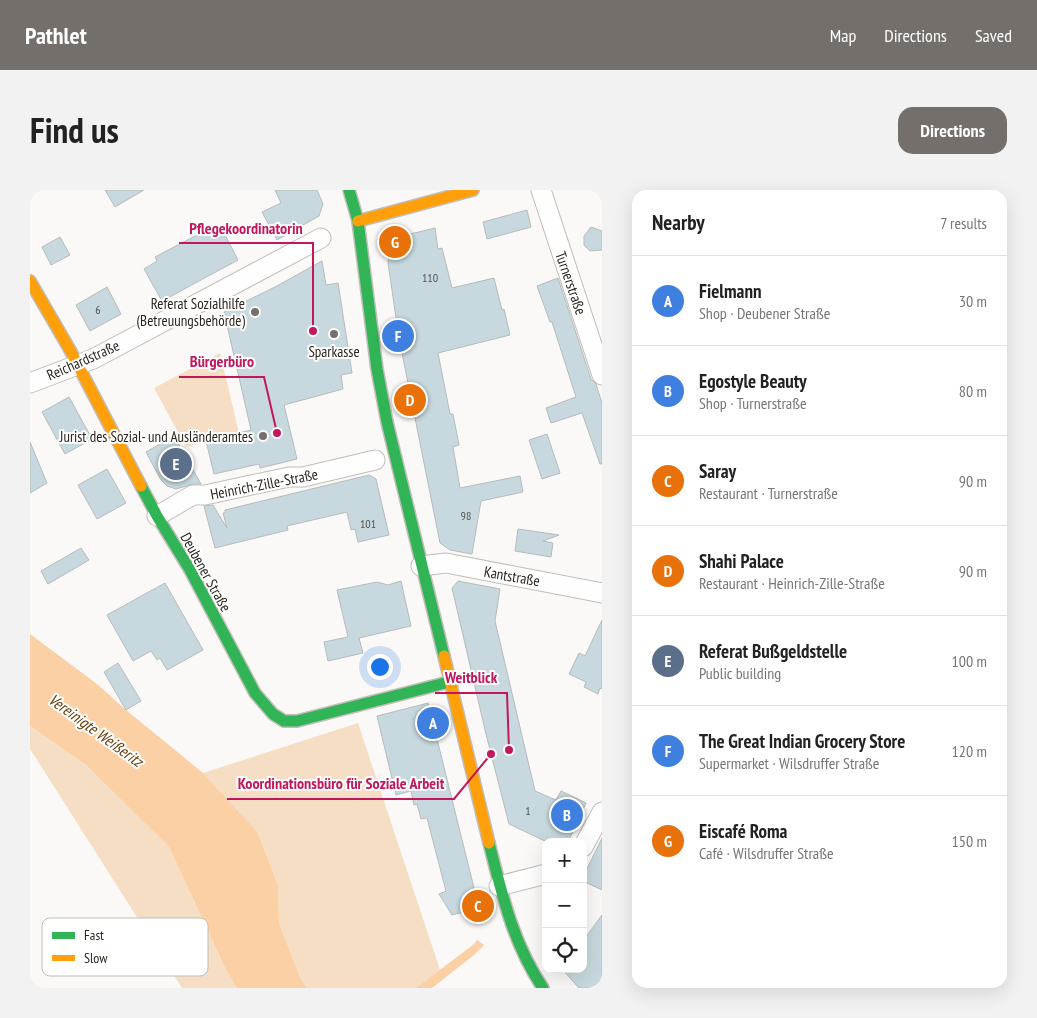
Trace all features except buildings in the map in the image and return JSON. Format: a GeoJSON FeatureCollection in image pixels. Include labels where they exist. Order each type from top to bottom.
{"type":"FeatureCollection","features":[{"type":"Feature","properties":{"kind":"street"},"geometry":{"type":"LineString","coordinates":[[349,190],[358,221],[382,402],[449,682],[508,884],[509,922],[526,961],[543,988]]}},
{"type":"Feature","properties":{"kind":"street"},"geometry":{"type":"LineString","coordinates":[[358,221],[473,190]]}},
{"type":"Feature","properties":{"kind":"street","name":"Turnerstraße"},"geometry":{"type":"LineString","coordinates":[[540,190],[602,375]]}},
{"type":"Feature","properties":{"kind":"street","name":"Reichardstraße"},"geometry":{"type":"LineString","coordinates":[[30,383],[93,359],[321,238]]}},
{"type":"Feature","properties":{"kind":"street","name":"Deubener Straße"},"geometry":{"type":"LineString","coordinates":[[30,281],[78,365],[158,516],[190,570],[255,693],[273,714],[284,722],[297,721],[449,682]]}},
{"type":"Feature","properties":{"kind":"street","name":"Heinrich-Zille-Straße"},"geometry":{"type":"LineString","coordinates":[[158,516],[193,495],[206,495],[289,477],[303,477],[375,460]]}},
{"type":"Feature","properties":{"kind":"street","name":"Kantstraße"},"geometry":{"type":"LineString","coordinates":[[421,566],[446,563],[602,593]]}},
{"type":"Feature","properties":{"kind":"street"},"geometry":{"type":"LineString","coordinates":[[587,840],[602,812]]}},
{"type":"Feature","properties":{"kind":"street"},"geometry":{"type":"LineString","coordinates":[[508,884],[542,875]]}},
{"type":"Feature","properties":{"kind":"shaded area"},"geometry":{"type":"Polygon","coordinates":[[[220,353],[239,433],[186,447],[154,388],[220,353]]]}},
{"type":"Feature","properties":{"kind":"shaded area"},"geometry":{"type":"Polygon","coordinates":[[[358,723],[440,970],[416,988],[307,988],[300,977],[279,923],[278,885],[257,831],[203,773],[358,723]]]}},
{"type":"Feature","properties":{"kind":"shaded area"},"geometry":{"type":"Polygon","coordinates":[[[30,726],[86,765],[169,847],[202,918],[137,918],[30,749],[30,726]]]}},
{"type":"Feature","properties":{"kind":"shaded area"},"geometry":{"type":"Polygon","coordinates":[[[208,931],[226,970],[237,988],[182,988],[174,976],[208,976],[208,931]]]}},
{"type":"Feature","properties":{"kind":"water","name":"Vereinigte Weißeritz"},"geometry":{"type":"Polygon","coordinates":[[[30,634],[97,684],[203,773],[257,831],[278,885],[279,923],[300,977],[307,988],[237,988],[226,970],[208,931],[208,918],[202,918],[169,847],[86,765],[30,726],[30,634]]]}},
{"type":"Feature","properties":{"kind":"water"},"geometry":{"type":"Polygon","coordinates":[[[477,940],[484,945],[474,955],[432,988],[416,988],[474,944],[477,940]]]}},
{"type":"Feature","properties":{"kind":"traffic: fast"},"geometry":{"type":"LineString","coordinates":[[349,190],[358,221],[377,369],[387,422],[444,656]]}},
{"type":"Feature","properties":{"kind":"traffic: fast"},"geometry":{"type":"LineString","coordinates":[[141,486],[190,570],[255,693],[273,714],[284,721],[297,721],[449,682]]}},
{"type":"Feature","properties":{"kind":"traffic: fast"},"geometry":{"type":"LineString","coordinates":[[489,843],[516,936],[543,988]]}},
{"type":"Feature","properties":{"kind":"traffic: slow"},"geometry":{"type":"LineString","coordinates":[[358,221],[473,190]]}},
{"type":"Feature","properties":{"kind":"traffic: slow"},"geometry":{"type":"LineString","coordinates":[[30,281],[70,350],[141,486]]}},
{"type":"Feature","properties":{"kind":"traffic: slow"},"geometry":{"type":"LineString","coordinates":[[444,656],[489,843]]}},
{"type":"Feature","properties":{"kind":"place","name":"Eiscafé Roma"},"geometry":{"type":"Point","coordinates":[395,242]}},
{"type":"Feature","properties":{"kind":"place","name":"Referat Sozialhilfe (Betreuungsbehörde)"},"geometry":{"type":"Point","coordinates":[255,312]}},
{"type":"Feature","properties":{"kind":"place","name":"Pflegekoordinatorin"},"geometry":{"type":"Point","coordinates":[313,331]}},
{"type":"Feature","properties":{"kind":"place","name":"Sparkasse"},"geometry":{"type":"Point","coordinates":[334,334]}},
{"type":"Feature","properties":{"kind":"place","name":"The Great Indian Grocery Store"},"geometry":{"type":"Point","coordinates":[398,336]}},
{"type":"Feature","properties":{"kind":"place","name":"Shahi Palace"},"geometry":{"type":"Point","coordinates":[410,400]}},
{"type":"Feature","properties":{"kind":"place","name":"Bürgerbüro"},"geometry":{"type":"Point","coordinates":[277,433]}},
{"type":"Feature","properties":{"kind":"place","name":"Jurist des Sozial- und Ausländeramtes"},"geometry":{"type":"Point","coordinates":[263,436]}},
{"type":"Feature","properties":{"kind":"place","name":"Referat Bußgeldstelle"},"geometry":{"type":"Point","coordinates":[176,464]}},
{"type":"Feature","properties":{"kind":"place","name":"Fielmann"},"geometry":{"type":"Point","coordinates":[433,723]}},
{"type":"Feature","properties":{"kind":"place","name":"Weitblick"},"geometry":{"type":"Point","coordinates":[509,750]}},
{"type":"Feature","properties":{"kind":"place","name":"Koordinationsbüro für Soziale Arbeit"},"geometry":{"type":"Point","coordinates":[491,754]}},
{"type":"Feature","properties":{"kind":"place","name":"Egostyle Beauty"},"geometry":{"type":"Point","coordinates":[567,815]}},
{"type":"Feature","properties":{"kind":"place","name":"Saray"},"geometry":{"type":"Point","coordinates":[478,906]}}]}
